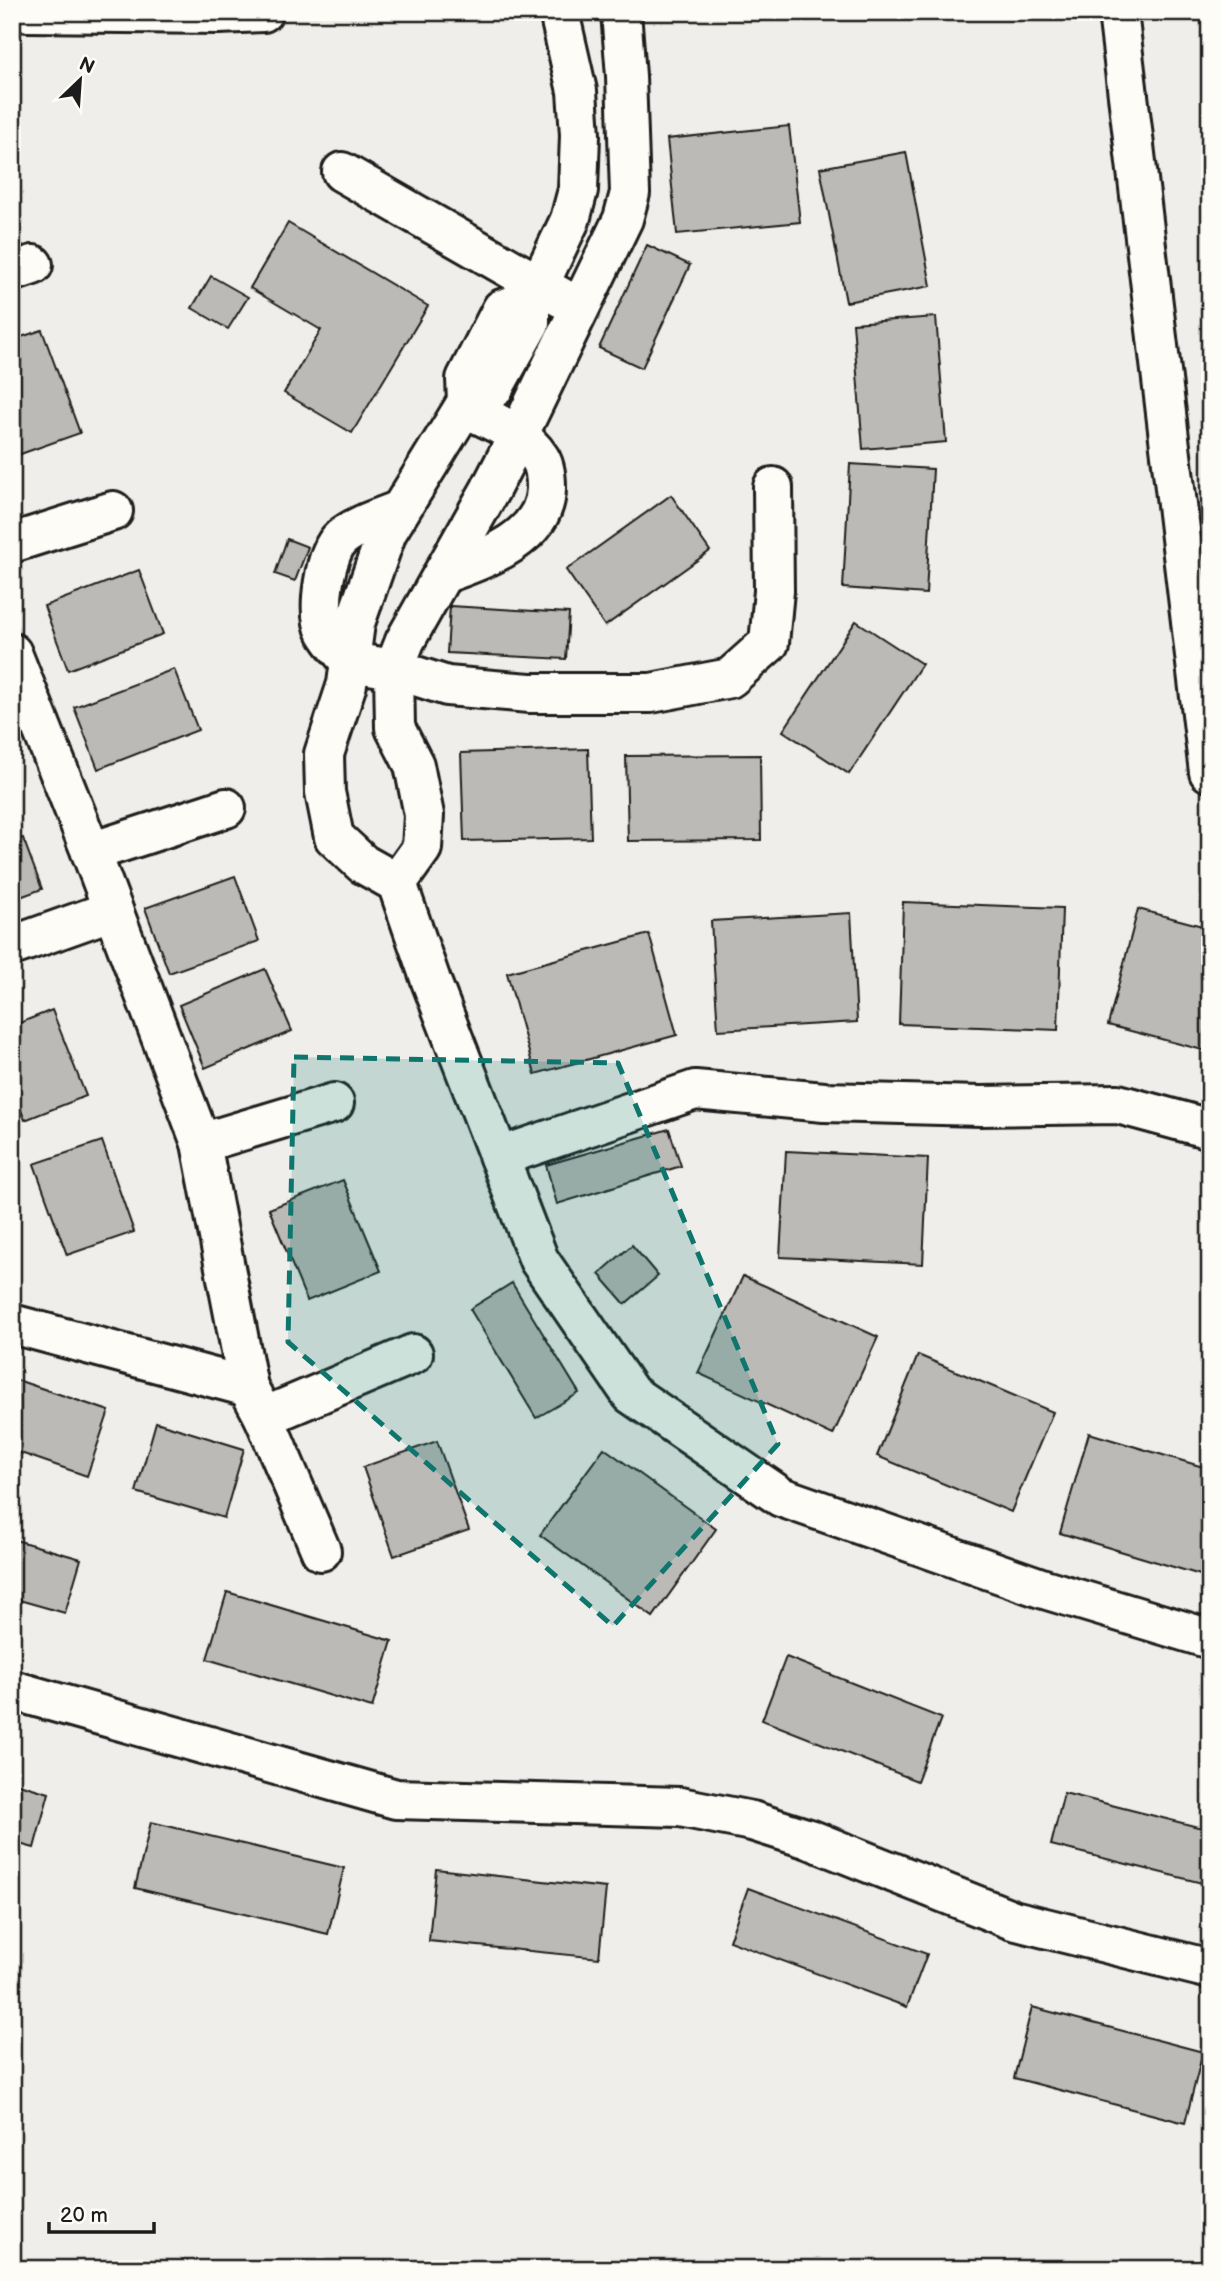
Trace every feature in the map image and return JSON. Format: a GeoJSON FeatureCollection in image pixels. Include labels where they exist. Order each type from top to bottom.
{"type":"FeatureCollection","features":[{"type":"Feature","properties":{"kind":"street"},"geometry":{"type":"LineString","coordinates":[[27,12],[263,12]]}},
{"type":"Feature","properties":{"kind":"street"},"geometry":{"type":"LineString","coordinates":[[559,12],[577,91],[580,135],[578,190],[570,220],[535,292],[502,309],[466,379],[466,405],[387,532],[355,623],[347,684],[324,754],[325,792],[334,837],[363,864],[397,883],[431,981],[539,1261],[631,1394],[781,1497],[1041,1588],[1210,1639]]}},
{"type":"Feature","properties":{"kind":"street"},"geometry":{"type":"LineString","coordinates":[[397,883],[422,848],[424,815],[414,765],[395,728],[394,669],[405,641],[518,436],[624,219],[630,193],[621,12]]}},
{"type":"Feature","properties":{"kind":"street"},"geometry":{"type":"LineString","coordinates":[[1118,12],[1209,772]]}},
{"type":"Feature","properties":{"kind":"street"},"geometry":{"type":"LineString","coordinates":[[342,172],[535,292],[581,308]]}},
{"type":"Feature","properties":{"kind":"street"},"geometry":{"type":"LineString","coordinates":[[443,574],[486,559],[517,540],[537,519],[547,499],[546,475],[540,457],[518,436],[466,405]]}},
{"type":"Feature","properties":{"kind":"street"},"geometry":{"type":"LineString","coordinates":[[349,662],[394,669],[447,686],[530,693],[651,693],[730,678],[769,643],[774,591],[773,487]]}},
{"type":"Feature","properties":{"kind":"street"},"geometry":{"type":"LineString","coordinates":[[12,543],[113,511]]}},
{"type":"Feature","properties":{"kind":"street"},"geometry":{"type":"LineString","coordinates":[[12,653],[201,1143],[256,1402],[321,1551]]}},
{"type":"Feature","properties":{"kind":"street"},"geometry":{"type":"LineString","coordinates":[[91,852],[226,808]]}},
{"type":"Feature","properties":{"kind":"street"},"geometry":{"type":"LineString","coordinates":[[12,946],[113,910]]}},
{"type":"Feature","properties":{"kind":"street"},"geometry":{"type":"LineString","coordinates":[[499,1157],[695,1090],[824,1102],[981,1106],[1118,1104],[1210,1129]]}},
{"type":"Feature","properties":{"kind":"street"},"geometry":{"type":"LineString","coordinates":[[201,1143],[334,1103]]}},
{"type":"Feature","properties":{"kind":"street"},"geometry":{"type":"LineString","coordinates":[[12,1324],[256,1402],[413,1353]]}},
{"type":"Feature","properties":{"kind":"street"},"geometry":{"type":"LineString","coordinates":[[12,1690],[396,1799],[680,1807],[752,1821],[809,1839],[1013,1920],[1210,1969]]}},
{"type":"Feature","properties":{"kind":"highlighted area"},"geometry":{"type":"Polygon","coordinates":[[[294,1057],[618,1063],[778,1444],[613,1626],[288,1342],[294,1057]]]}},
{"type":"Feature","properties":{"kind":"building"},"geometry":{"type":"Polygon","coordinates":[[[789,126],[800,222],[677,234],[667,139],[789,126]]]}},
{"type":"Feature","properties":{"kind":"building"},"geometry":{"type":"Polygon","coordinates":[[[906,152],[931,286],[846,302],[820,168],[906,152]]]}},
{"type":"Feature","properties":{"kind":"building"},"geometry":{"type":"Polygon","coordinates":[[[288,223],[428,306],[352,433],[284,393],[321,330],[250,288],[288,223]]]}},
{"type":"Feature","properties":{"kind":"building"},"geometry":{"type":"Polygon","coordinates":[[[647,245],[690,265],[642,368],[599,348],[647,245]]]}},
{"type":"Feature","properties":{"kind":"building"},"geometry":{"type":"Polygon","coordinates":[[[211,276],[248,297],[228,329],[192,308],[211,276]]]}},
{"type":"Feature","properties":{"kind":"building"},"geometry":{"type":"Polygon","coordinates":[[[936,317],[946,442],[863,449],[853,323],[936,317]]]}},
{"type":"Feature","properties":{"kind":"building"},"geometry":{"type":"Polygon","coordinates":[[[42,330],[80,433],[12,457],[12,340],[42,330]]]}},
{"type":"Feature","properties":{"kind":"building"},"geometry":{"type":"Polygon","coordinates":[[[850,464],[933,469],[926,594],[843,588],[850,464]]]}},
{"type":"Feature","properties":{"kind":"building"},"geometry":{"type":"Polygon","coordinates":[[[671,495],[710,551],[605,626],[566,570],[671,495]]]}},
{"type":"Feature","properties":{"kind":"building"},"geometry":{"type":"Polygon","coordinates":[[[287,539],[308,547],[295,581],[275,574],[287,539]]]}},
{"type":"Feature","properties":{"kind":"building"},"geometry":{"type":"Polygon","coordinates":[[[139,570],[163,634],[68,670],[44,606],[139,570]]]}},
{"type":"Feature","properties":{"kind":"building"},"geometry":{"type":"Polygon","coordinates":[[[450,606],[569,613],[566,659],[447,653],[450,606]]]}},
{"type":"Feature","properties":{"kind":"building"},"geometry":{"type":"Polygon","coordinates":[[[856,621],[922,664],[849,774],[783,731],[856,621]]]}},
{"type":"Feature","properties":{"kind":"building"},"geometry":{"type":"Polygon","coordinates":[[[174,669],[198,730],[98,769],[74,707],[174,669]]]}},
{"type":"Feature","properties":{"kind":"building"},"geometry":{"type":"Polygon","coordinates":[[[588,749],[591,838],[464,841],[461,753],[588,749]]]}},
{"type":"Feature","properties":{"kind":"building"},"geometry":{"type":"Polygon","coordinates":[[[760,755],[761,840],[628,841],[626,756],[760,755]]]}},
{"type":"Feature","properties":{"kind":"building"},"geometry":{"type":"Polygon","coordinates":[[[23,838],[42,889],[12,900],[12,842],[23,838]]]}},
{"type":"Feature","properties":{"kind":"building"},"geometry":{"type":"Polygon","coordinates":[[[235,876],[259,941],[169,973],[145,908],[235,876]]]}},
{"type":"Feature","properties":{"kind":"building"},"geometry":{"type":"Polygon","coordinates":[[[903,902],[1062,908],[1058,1030],[899,1024],[903,902]]]}},
{"type":"Feature","properties":{"kind":"building"},"geometry":{"type":"Polygon","coordinates":[[[1138,909],[1210,928],[1210,1052],[1108,1025],[1138,909]]]}},
{"type":"Feature","properties":{"kind":"building"},"geometry":{"type":"Polygon","coordinates":[[[851,913],[857,1022],[718,1030],[711,921],[851,913]]]}},
{"type":"Feature","properties":{"kind":"building"},"geometry":{"type":"Polygon","coordinates":[[[649,934],[677,1035],[535,1074],[507,973],[649,934]]]}},
{"type":"Feature","properties":{"kind":"building"},"geometry":{"type":"Polygon","coordinates":[[[265,969],[292,1031],[205,1068],[179,1005],[265,969]]]}},
{"type":"Feature","properties":{"kind":"building"},"geometry":{"type":"Polygon","coordinates":[[[52,1010],[86,1096],[25,1120],[12,1089],[12,1026],[52,1010]]]}},
{"type":"Feature","properties":{"kind":"building"},"geometry":{"type":"Polygon","coordinates":[[[669,1129],[681,1166],[557,1204],[546,1165],[669,1129]]]}},
{"type":"Feature","properties":{"kind":"building"},"geometry":{"type":"Polygon","coordinates":[[[102,1141],[134,1232],[67,1255],[34,1164],[102,1141]]]}},
{"type":"Feature","properties":{"kind":"building"},"geometry":{"type":"Polygon","coordinates":[[[786,1151],[928,1158],[923,1264],[780,1257],[786,1151]]]}},
{"type":"Feature","properties":{"kind":"building"},"geometry":{"type":"Polygon","coordinates":[[[343,1180],[381,1271],[307,1301],[269,1209],[343,1180]]]}},
{"type":"Feature","properties":{"kind":"building"},"geometry":{"type":"Polygon","coordinates":[[[632,1245],[658,1276],[625,1304],[599,1274],[632,1245]]]}},
{"type":"Feature","properties":{"kind":"building"},"geometry":{"type":"Polygon","coordinates":[[[743,1276],[878,1337],[833,1435],[698,1373],[743,1276]]]}},
{"type":"Feature","properties":{"kind":"building"},"geometry":{"type":"Polygon","coordinates":[[[512,1283],[579,1393],[536,1418],[470,1309],[512,1283]]]}},
{"type":"Feature","properties":{"kind":"building"},"geometry":{"type":"Polygon","coordinates":[[[918,1355],[1053,1412],[1011,1512],[877,1456],[918,1355]]]}},
{"type":"Feature","properties":{"kind":"building"},"geometry":{"type":"Polygon","coordinates":[[[17,1380],[109,1411],[87,1476],[12,1450],[12,1393],[17,1380]]]}},
{"type":"Feature","properties":{"kind":"building"},"geometry":{"type":"Polygon","coordinates":[[[156,1422],[244,1449],[224,1518],[136,1492],[156,1422]]]}},
{"type":"Feature","properties":{"kind":"building"},"geometry":{"type":"Polygon","coordinates":[[[1089,1433],[1210,1469],[1210,1569],[1207,1577],[1060,1533],[1089,1433]]]}},
{"type":"Feature","properties":{"kind":"building"},"geometry":{"type":"Polygon","coordinates":[[[437,1441],[469,1530],[394,1556],[363,1467],[437,1441]]]}},
{"type":"Feature","properties":{"kind":"building"},"geometry":{"type":"Polygon","coordinates":[[[604,1448],[716,1529],[653,1617],[540,1535],[604,1448]]]}},
{"type":"Feature","properties":{"kind":"building"},"geometry":{"type":"Polygon","coordinates":[[[12,1539],[81,1559],[65,1613],[12,1598],[12,1539]]]}},
{"type":"Feature","properties":{"kind":"building"},"geometry":{"type":"Polygon","coordinates":[[[227,1592],[392,1641],[372,1708],[207,1659],[227,1592]]]}},
{"type":"Feature","properties":{"kind":"building"},"geometry":{"type":"Polygon","coordinates":[[[786,1657],[941,1718],[917,1781],[762,1720],[786,1657]]]}},
{"type":"Feature","properties":{"kind":"building"},"geometry":{"type":"Polygon","coordinates":[[[12,1782],[49,1793],[34,1848],[12,1842],[12,1782]]]}},
{"type":"Feature","properties":{"kind":"building"},"geometry":{"type":"Polygon","coordinates":[[[1064,1793],[1210,1830],[1210,1885],[1051,1845],[1064,1793]]]}},
{"type":"Feature","properties":{"kind":"building"},"geometry":{"type":"Polygon","coordinates":[[[151,1822],[344,1868],[328,1934],[135,1888],[151,1822]]]}},
{"type":"Feature","properties":{"kind":"building"},"geometry":{"type":"Polygon","coordinates":[[[436,1869],[606,1888],[599,1958],[429,1941],[436,1869]]]}},
{"type":"Feature","properties":{"kind":"building"},"geometry":{"type":"Polygon","coordinates":[[[748,1888],[927,1954],[907,2007],[729,1941],[748,1888]]]}},
{"type":"Feature","properties":{"kind":"building"},"geometry":{"type":"Polygon","coordinates":[[[1032,2007],[1203,2052],[1185,2123],[1014,2078],[1032,2007]]]}}]}
